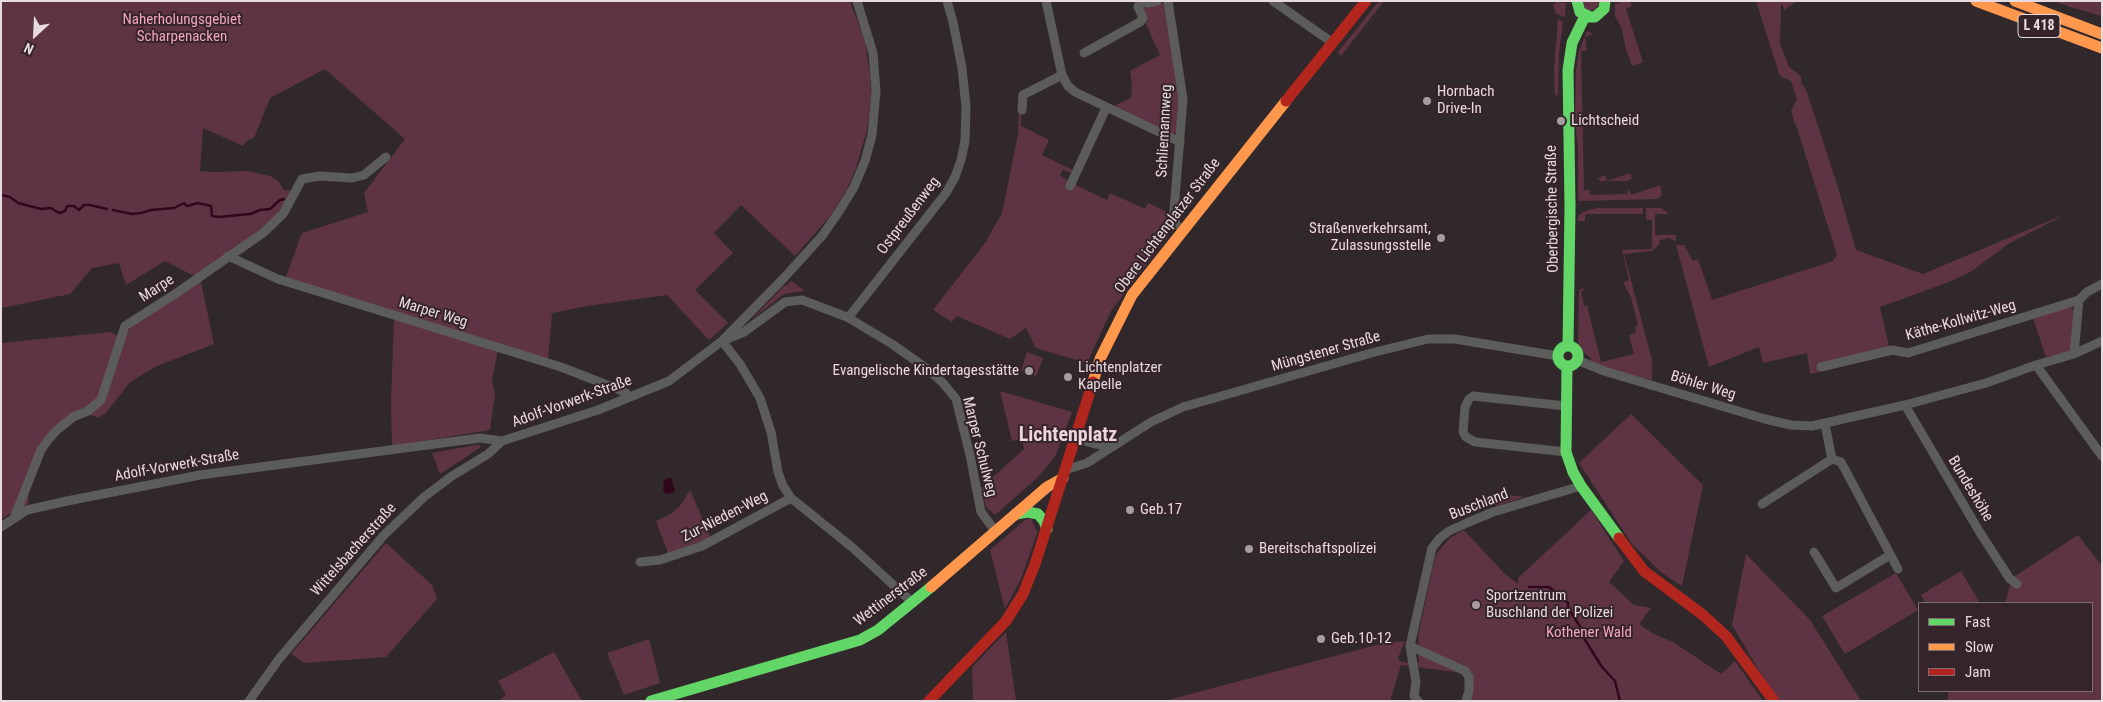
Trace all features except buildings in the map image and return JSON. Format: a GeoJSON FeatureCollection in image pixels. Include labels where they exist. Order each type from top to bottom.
{"type":"FeatureCollection","features":[{"type":"Feature","properties":{"kind":"main road","name":"Obere Lichtenplatzer Straße"},"geometry":{"type":"LineString","coordinates":[[929,701],[1006,621],[1014,609],[1035,564],[1100,358],[1111,333],[1132,295],[1366,1]]}},
{"type":"Feature","properties":{"kind":"main road"},"geometry":{"type":"LineString","coordinates":[[1577,1],[1580,12],[1585,16],[1595,17],[1604,9],[1605,1]]}},
{"type":"Feature","properties":{"kind":"main road","name":"L 418"},"geometry":{"type":"LineString","coordinates":[[1976,1],[2102,48]]}},
{"type":"Feature","properties":{"kind":"main road","name":"L 418"},"geometry":{"type":"LineString","coordinates":[[2015,1],[2102,34]]}},
{"type":"Feature","properties":{"kind":"main road","name":"Oberbergische Straße"},"geometry":{"type":"LineString","coordinates":[[1568,346],[1570,225],[1568,70],[1572,43],[1585,16]]}},
{"type":"Feature","properties":{"kind":"main road"},"geometry":{"type":"LineString","coordinates":[[1572,363],[1561,362],[1558,356],[1562,349],[1568,346],[1577,351],[1572,363],[1566,406],[1566,452],[1573,472],[1581,486],[1644,571],[1720,630],[1739,652],[1774,701]]}},
{"type":"Feature","properties":{"kind":"main road","name":"Wettinerstraße"},"geometry":{"type":"LineString","coordinates":[[651,701],[860,640],[878,630],[913,603],[1064,474]]}},
{"type":"Feature","properties":{"kind":"main road"},"geometry":{"type":"LineString","coordinates":[[1016,514],[1028,512],[1038,514],[1044,522],[1046,529]]}},
{"type":"Feature","properties":{"kind":"street","name":"Adolf-Vorwerk-Straße"},"geometry":{"type":"LineString","coordinates":[[1,527],[27,510],[200,475],[480,438],[502,442],[598,410],[669,381],[722,341],[822,236],[845,202],[865,160],[872,135],[875,111],[876,71],[869,35],[857,1]]}},
{"type":"Feature","properties":{"kind":"street","name":"Ostpreußenweg"},"geometry":{"type":"LineString","coordinates":[[848,318],[946,194],[962,160],[965,141],[965,97],[962,68],[947,1]]}},
{"type":"Feature","properties":{"kind":"street"},"geometry":{"type":"LineString","coordinates":[[1046,1],[1062,75],[1068,86],[1075,92],[1106,108],[1180,142]]}},
{"type":"Feature","properties":{"kind":"street"},"geometry":{"type":"LineString","coordinates":[[1084,53],[1140,22],[1143,18],[1138,7],[1140,2],[1157,1]]}},
{"type":"Feature","properties":{"kind":"street","name":"Schliemannweg"},"geometry":{"type":"LineString","coordinates":[[1168,1],[1184,99],[1174,218],[1177,226],[1183,229]]}},
{"type":"Feature","properties":{"kind":"street"},"geometry":{"type":"LineString","coordinates":[[1273,1],[1333,43]]}},
{"type":"Feature","properties":{"kind":"street"},"geometry":{"type":"LineString","coordinates":[[1022,110],[1023,96],[1062,75]]}},
{"type":"Feature","properties":{"kind":"street"},"geometry":{"type":"LineString","coordinates":[[1069,179],[1106,108]]}},
{"type":"Feature","properties":{"kind":"street","name":"Marpe"},"geometry":{"type":"LineString","coordinates":[[14,518],[41,450],[48,440],[73,417],[88,411],[102,400],[124,326],[178,292],[274,224],[283,214],[302,179],[320,176],[345,178],[364,175],[386,157]]}},
{"type":"Feature","properties":{"kind":"street","name":"Marper Weg"},"geometry":{"type":"LineString","coordinates":[[228,256],[278,279],[561,367],[620,390],[629,397]]}},
{"type":"Feature","properties":{"kind":"street","name":"Käthe-Kollwitz-Weg"},"geometry":{"type":"LineString","coordinates":[[1821,367],[1892,350],[1908,353],[2079,300],[2087,292],[2102,284]]}},
{"type":"Feature","properties":{"kind":"street","name":"Marper Schulweg"},"geometry":{"type":"LineString","coordinates":[[722,341],[744,332],[785,302],[802,300],[848,318],[892,344],[926,368],[943,383],[956,400],[970,455],[981,512],[996,532]]}},
{"type":"Feature","properties":{"kind":"street"},"geometry":{"type":"LineString","coordinates":[[2074,354],[2079,300]]}},
{"type":"Feature","properties":{"kind":"street","name":"Müngstener Straße"},"geometry":{"type":"LineString","coordinates":[[1064,474],[1088,463],[1151,422],[1183,407],[1375,352],[1428,339],[1455,339],[1558,356]]}},
{"type":"Feature","properties":{"kind":"street","name":"Zur-Nieden-Weg"},"geometry":{"type":"LineString","coordinates":[[722,341],[744,370],[760,398],[771,432],[778,472],[783,486],[791,498],[853,548],[913,603]]}},
{"type":"Feature","properties":{"kind":"street","name":"Böhler Weg"},"geometry":{"type":"LineString","coordinates":[[1572,363],[1765,419],[1800,426],[1824,424],[1986,383],[2074,354],[2102,342]]}},
{"type":"Feature","properties":{"kind":"street"},"geometry":{"type":"LineString","coordinates":[[2036,365],[2102,456]]}},
{"type":"Feature","properties":{"kind":"street"},"geometry":{"type":"LineString","coordinates":[[1566,406],[1473,396],[1465,407],[1464,432],[1466,437],[1475,442],[1566,452]]}},
{"type":"Feature","properties":{"kind":"street","name":"Bundeshöhe"},"geometry":{"type":"LineString","coordinates":[[1905,405],[1979,531],[2010,580],[2017,584]]}},
{"type":"Feature","properties":{"kind":"street"},"geometry":{"type":"LineString","coordinates":[[1824,424],[1832,459]]}},
{"type":"Feature","properties":{"kind":"street"},"geometry":{"type":"LineString","coordinates":[[1076,438],[1095,444],[1113,446]]}},
{"type":"Feature","properties":{"kind":"street","name":"Wittelsbacherstraße"},"geometry":{"type":"LineString","coordinates":[[249,701],[279,659],[384,535],[424,497],[452,476],[488,454],[502,442]]}},
{"type":"Feature","properties":{"kind":"street"},"geometry":{"type":"LineString","coordinates":[[1762,504],[1832,459]]}},
{"type":"Feature","properties":{"kind":"street"},"geometry":{"type":"LineString","coordinates":[[1832,459],[1841,462],[1898,569]]}},
{"type":"Feature","properties":{"kind":"street","name":"Buschland"},"geometry":{"type":"LineString","coordinates":[[1418,701],[1414,696],[1416,682],[1410,646],[1432,548],[1440,538],[1457,527],[1493,512],[1581,486]]}},
{"type":"Feature","properties":{"kind":"street","name":"Zur-Nieden-Weg"},"geometry":{"type":"LineString","coordinates":[[640,562],[660,560],[702,546],[791,498]]}},
{"type":"Feature","properties":{"kind":"street"},"geometry":{"type":"LineString","coordinates":[[1814,552],[1836,588],[1890,555]]}},
{"type":"Feature","properties":{"kind":"street"},"geometry":{"type":"LineString","coordinates":[[1410,646],[1465,671],[1470,677],[1466,701]]}},
{"type":"Feature","properties":{"kind":"green space","name":"Naherholungsgebiet Scharpenacken"},"geometry":{"type":"Polygon","coordinates":[[[1,1],[850,1],[865,41],[870,75],[871,96],[867,130],[856,168],[847,189],[831,215],[795,256],[741,205],[714,233],[733,253],[695,290],[728,323],[709,340],[667,295],[587,306],[552,313],[548,360],[499,344],[492,380],[495,394],[490,430],[392,446],[391,401],[394,318],[284,282],[302,233],[368,212],[364,193],[405,139],[325,69],[270,98],[254,138],[248,140],[243,146],[203,128],[200,171],[247,171],[270,176],[278,181],[284,190],[291,191],[280,213],[200,278],[214,344],[157,366],[130,382],[106,413],[98,418],[87,413],[58,433],[43,454],[29,489],[28,504],[1,519],[1,343],[111,332],[123,339],[130,328],[200,279],[165,261],[126,285],[119,263],[92,268],[70,294],[1,308],[1,1]]]}},
{"type":"Feature","properties":{"kind":"green space"},"geometry":{"type":"Polygon","coordinates":[[[1379,1],[1384,1],[1341,56],[1338,52],[1379,1]]]}},
{"type":"Feature","properties":{"kind":"green space"},"geometry":{"type":"Polygon","coordinates":[[[1583,1],[1598,1],[1599,4],[1590,11],[1585,8],[1583,1]]]}},
{"type":"Feature","properties":{"kind":"green space"},"geometry":{"type":"Polygon","coordinates":[[[1629,1],[1632,6],[1626,9],[1643,62],[1632,66],[1625,46],[1622,28],[1615,17],[1615,4],[1629,1]]]}},
{"type":"Feature","properties":{"kind":"green space"},"geometry":{"type":"Polygon","coordinates":[[[1756,1],[1797,1],[1784,10],[1783,5],[1781,5],[1780,44],[1789,67],[1801,76],[1801,83],[1806,90],[1837,184],[1856,250],[1923,274],[2068,213],[2008,244],[1972,271],[1949,282],[1880,307],[1891,355],[1810,374],[1807,353],[1763,363],[1759,347],[1709,367],[1676,245],[1684,245],[1693,261],[1698,259],[1712,300],[1833,261],[1837,255],[1796,125],[1797,123],[1795,124],[1791,111],[1797,99],[1791,81],[1780,76],[1756,1]]]}},
{"type":"Feature","properties":{"kind":"green space"},"geometry":{"type":"Polygon","coordinates":[[[2054,1],[2102,1],[2102,16],[2070,7],[2054,1]]]}},
{"type":"Feature","properties":{"kind":"green space"},"geometry":{"type":"Polygon","coordinates":[[[1556,2],[1566,3],[1565,17],[1556,14],[1553,5],[1556,2]]]}},
{"type":"Feature","properties":{"kind":"green space"},"geometry":{"type":"Polygon","coordinates":[[[1164,3],[1180,94],[1176,133],[1172,135],[1112,107],[1131,98],[1130,71],[1160,55],[1145,22],[1148,21],[1141,7],[1164,3]]]}},
{"type":"Feature","properties":{"kind":"green space"},"geometry":{"type":"Polygon","coordinates":[[[1558,19],[1563,22],[1559,53],[1558,94],[1555,96],[1554,68],[1558,19]]]}},
{"type":"Feature","properties":{"kind":"green space"},"geometry":{"type":"Polygon","coordinates":[[[1587,31],[1593,34],[1585,37],[1587,51],[1581,51],[1584,190],[1590,190],[1590,195],[1627,194],[1629,189],[1631,195],[1660,185],[1662,194],[1658,199],[1578,201],[1578,150],[1575,121],[1576,70],[1579,51],[1587,31]]]}},
{"type":"Feature","properties":{"kind":"green space"},"geometry":{"type":"Polygon","coordinates":[[[1019,112],[1021,112],[1021,126],[1049,140],[1042,155],[1073,170],[1071,173],[1063,170],[1060,175],[1068,181],[1066,187],[1071,189],[1074,184],[1107,200],[1110,193],[1145,209],[1148,203],[1165,211],[1168,236],[1111,311],[1087,363],[1036,348],[1026,328],[1010,339],[957,316],[952,322],[933,310],[985,243],[1002,213],[1018,135],[1019,112]]]}},
{"type":"Feature","properties":{"kind":"green space"},"geometry":{"type":"Polygon","coordinates":[[[1630,173],[1632,179],[1626,181],[1607,181],[1630,173]]]}},
{"type":"Feature","properties":{"kind":"green space"},"geometry":{"type":"Polygon","coordinates":[[[1605,175],[1607,181],[1600,181],[1598,178],[1605,175]]]}},
{"type":"Feature","properties":{"kind":"green space"},"geometry":{"type":"Polygon","coordinates":[[[1597,208],[1643,208],[1643,214],[1585,214],[1585,221],[1578,221],[1578,216],[1583,212],[1597,208]]]}},
{"type":"Feature","properties":{"kind":"green space"},"geometry":{"type":"Polygon","coordinates":[[[1646,208],[1661,208],[1669,214],[1655,214],[1655,235],[1676,235],[1676,241],[1668,238],[1660,240],[1659,245],[1652,251],[1624,254],[1652,360],[1652,380],[1617,372],[1590,361],[1591,358],[1583,352],[1578,343],[1579,290],[1584,288],[1581,292],[1584,306],[1587,306],[1601,362],[1634,354],[1629,335],[1636,333],[1635,327],[1638,325],[1631,297],[1623,282],[1629,280],[1622,250],[1616,250],[1652,249],[1652,220],[1646,220],[1646,208]]]}},
{"type":"Feature","properties":{"kind":"green space"},"geometry":{"type":"Polygon","coordinates":[[[791,281],[805,291],[784,294],[751,320],[784,286],[791,281]]]}},
{"type":"Feature","properties":{"kind":"green space"},"geometry":{"type":"Polygon","coordinates":[[[2070,306],[2074,311],[2071,349],[2069,352],[2046,357],[2033,318],[2070,306]]]}},
{"type":"Feature","properties":{"kind":"green space"},"geometry":{"type":"Polygon","coordinates":[[[1027,352],[1043,358],[1036,376],[1021,371],[1027,352]]]}},
{"type":"Feature","properties":{"kind":"green space"},"geometry":{"type":"Polygon","coordinates":[[[1000,391],[1072,412],[1055,457],[1036,479],[995,515],[986,507],[981,488],[1024,449],[1022,439],[1012,441],[1000,391]]]}},
{"type":"Feature","properties":{"kind":"green space"},"geometry":{"type":"Polygon","coordinates":[[[1631,414],[1703,485],[1682,586],[1662,573],[1632,544],[1579,463],[1631,414]]]}},
{"type":"Feature","properties":{"kind":"green space"},"geometry":{"type":"Polygon","coordinates":[[[477,445],[481,447],[440,474],[432,453],[477,445]]]}},
{"type":"Feature","properties":{"kind":"green space"},"geometry":{"type":"Polygon","coordinates":[[[690,490],[711,538],[668,553],[656,521],[671,514],[680,506],[690,490]]]}},
{"type":"Feature","properties":{"kind":"green space"},"geometry":{"type":"Polygon","coordinates":[[[1501,494],[1524,497],[1496,506],[1494,500],[1501,494]]]}},
{"type":"Feature","properties":{"kind":"green space","name":"Kothener Wald"},"geometry":{"type":"Polygon","coordinates":[[[1591,510],[1624,561],[1609,582],[1634,605],[1651,608],[1639,624],[1652,633],[1673,642],[1721,674],[1735,661],[1763,701],[1469,701],[1472,679],[1419,647],[1418,636],[1434,562],[1437,553],[1450,538],[1464,530],[1504,573],[1518,584],[1518,578],[1591,510]]]}},
{"type":"Feature","properties":{"kind":"green space"},"geometry":{"type":"Polygon","coordinates":[[[1031,518],[1038,531],[1021,579],[1005,609],[990,550],[1025,520],[1031,518]]]}},
{"type":"Feature","properties":{"kind":"green space"},"geometry":{"type":"Polygon","coordinates":[[[2078,535],[2102,566],[2102,701],[1947,701],[1949,692],[2093,692],[2093,602],[2005,602],[2012,578],[2078,535]]]}},
{"type":"Feature","properties":{"kind":"green space"},"geometry":{"type":"Polygon","coordinates":[[[386,543],[432,585],[437,599],[386,657],[304,663],[291,654],[386,543]]]}},
{"type":"Feature","properties":{"kind":"green space"},"geometry":{"type":"Polygon","coordinates":[[[1746,554],[1810,620],[1861,701],[1777,701],[1732,625],[1746,554]]]}},
{"type":"Feature","properties":{"kind":"green space"},"geometry":{"type":"Polygon","coordinates":[[[1961,571],[1979,602],[1925,602],[1921,595],[1961,571]]]}},
{"type":"Feature","properties":{"kind":"green space"},"geometry":{"type":"Polygon","coordinates":[[[1896,573],[1918,610],[1845,654],[1822,616],[1896,573]]]}},
{"type":"Feature","properties":{"kind":"green space"},"geometry":{"type":"Polygon","coordinates":[[[1006,632],[1016,701],[973,701],[972,667],[1006,632]]]}},
{"type":"Feature","properties":{"kind":"green space"},"geometry":{"type":"Polygon","coordinates":[[[649,639],[660,683],[624,695],[607,653],[649,639]]]}},
{"type":"Feature","properties":{"kind":"green space"},"geometry":{"type":"Polygon","coordinates":[[[1405,641],[1398,658],[1399,661],[1416,665],[1419,661],[1418,653],[1463,673],[1401,665],[1390,701],[1164,701],[1384,643],[1405,641]]]}},
{"type":"Feature","properties":{"kind":"green space"},"geometry":{"type":"Polygon","coordinates":[[[554,652],[582,701],[498,701],[506,695],[498,681],[554,652]]]}},
{"type":"Feature","properties":{"kind":"shaded area"},"geometry":{"type":"Polygon","coordinates":[[[671,477],[675,490],[673,493],[667,494],[663,491],[663,481],[671,477]]]}},
{"type":"Feature","properties":{"kind":"waterway"},"geometry":{"type":"LineString","coordinates":[[1,195],[10,197],[18,203],[41,209],[51,208],[59,213],[65,211],[67,206],[74,206],[79,210],[84,205],[107,209]]}},
{"type":"Feature","properties":{"kind":"waterway"},"geometry":{"type":"LineString","coordinates":[[113,210],[132,214],[174,208],[184,203],[187,206],[198,203],[211,206],[212,216],[219,217],[250,214],[270,209],[280,200],[284,199]]}},
{"type":"Feature","properties":{"kind":"waterway"},"geometry":{"type":"LineString","coordinates":[[1529,587],[1549,587],[1568,603],[1568,608],[1581,628],[1585,640],[1602,667],[1615,681],[1620,701]]}},
{"type":"Feature","properties":{"kind":"traffic: fast"},"geometry":{"type":"LineString","coordinates":[[1577,1],[1580,12],[1590,17],[1595,17],[1604,9],[1605,1]]}},
{"type":"Feature","properties":{"kind":"traffic: fast"},"geometry":{"type":"LineString","coordinates":[[1568,346],[1570,207],[1568,70],[1572,43],[1585,16]]}},
{"type":"Feature","properties":{"kind":"traffic: fast"},"geometry":{"type":"LineString","coordinates":[[1568,346],[1575,349],[1578,356],[1575,363],[1568,366],[1561,363],[1558,356],[1561,349],[1568,346]]}},
{"type":"Feature","properties":{"kind":"traffic: fast"},"geometry":{"type":"LineString","coordinates":[[1567,366],[1566,452],[1573,472],[1581,486],[1619,538]]}},
{"type":"Feature","properties":{"kind":"traffic: fast"},"geometry":{"type":"LineString","coordinates":[[1016,514],[1028,512],[1038,514],[1044,521],[1047,529]]}},
{"type":"Feature","properties":{"kind":"traffic: fast"},"geometry":{"type":"LineString","coordinates":[[651,701],[860,640],[878,630],[931,587]]}},
{"type":"Feature","properties":{"kind":"traffic: slow"},"geometry":{"type":"LineString","coordinates":[[1976,1],[2102,48]]}},
{"type":"Feature","properties":{"kind":"traffic: slow"},"geometry":{"type":"LineString","coordinates":[[2015,1],[2102,34]]}},
{"type":"Feature","properties":{"kind":"traffic: slow"},"geometry":{"type":"LineString","coordinates":[[1093,382],[1100,359],[1132,295],[1286,101]]}},
{"type":"Feature","properties":{"kind":"traffic: slow"},"geometry":{"type":"LineString","coordinates":[[931,587],[1047,487],[1063,478]]}},
{"type":"Feature","properties":{"kind":"traffic: jam"},"geometry":{"type":"LineString","coordinates":[[1286,101],[1366,1]]}},
{"type":"Feature","properties":{"kind":"traffic: jam"},"geometry":{"type":"LineString","coordinates":[[929,701],[1006,621],[1023,594],[1035,564],[1093,382]]}},
{"type":"Feature","properties":{"kind":"traffic: jam"},"geometry":{"type":"LineString","coordinates":[[1619,538],[1644,571],[1703,615],[1726,636],[1774,701]]}},
{"type":"Feature","properties":{"kind":"place","name":"Hornbach Drive-In"},"geometry":{"type":"Point","coordinates":[1427,101]}},
{"type":"Feature","properties":{"kind":"place","name":"Lichtscheid"},"geometry":{"type":"Point","coordinates":[1561,121]}},
{"type":"Feature","properties":{"kind":"place","name":"Straßenverkehrsamt, Zulassungsstelle"},"geometry":{"type":"Point","coordinates":[1441,238]}},
{"type":"Feature","properties":{"kind":"place","name":"Evangelische Kindertagesstätte"},"geometry":{"type":"Point","coordinates":[1029,371]}},
{"type":"Feature","properties":{"kind":"place","name":"Lichtenplatzer Kapelle"},"geometry":{"type":"Point","coordinates":[1068,377]}},
{"type":"Feature","properties":{"kind":"place","name":"Geb.17"},"geometry":{"type":"Point","coordinates":[1130,510]}},
{"type":"Feature","properties":{"kind":"place","name":"Bereitschaftspolizei"},"geometry":{"type":"Point","coordinates":[1249,549]}},
{"type":"Feature","properties":{"kind":"place","name":"Sportzentrum Buschland der Polizei"},"geometry":{"type":"Point","coordinates":[1476,605]}},
{"type":"Feature","properties":{"kind":"place","name":"Geb.10-12"},"geometry":{"type":"Point","coordinates":[1321,639]}},
{"type":"Feature","properties":{"kind":"district","name":"Lichtenplatz"},"geometry":{"type":"Point","coordinates":[1068,436]}}]}
